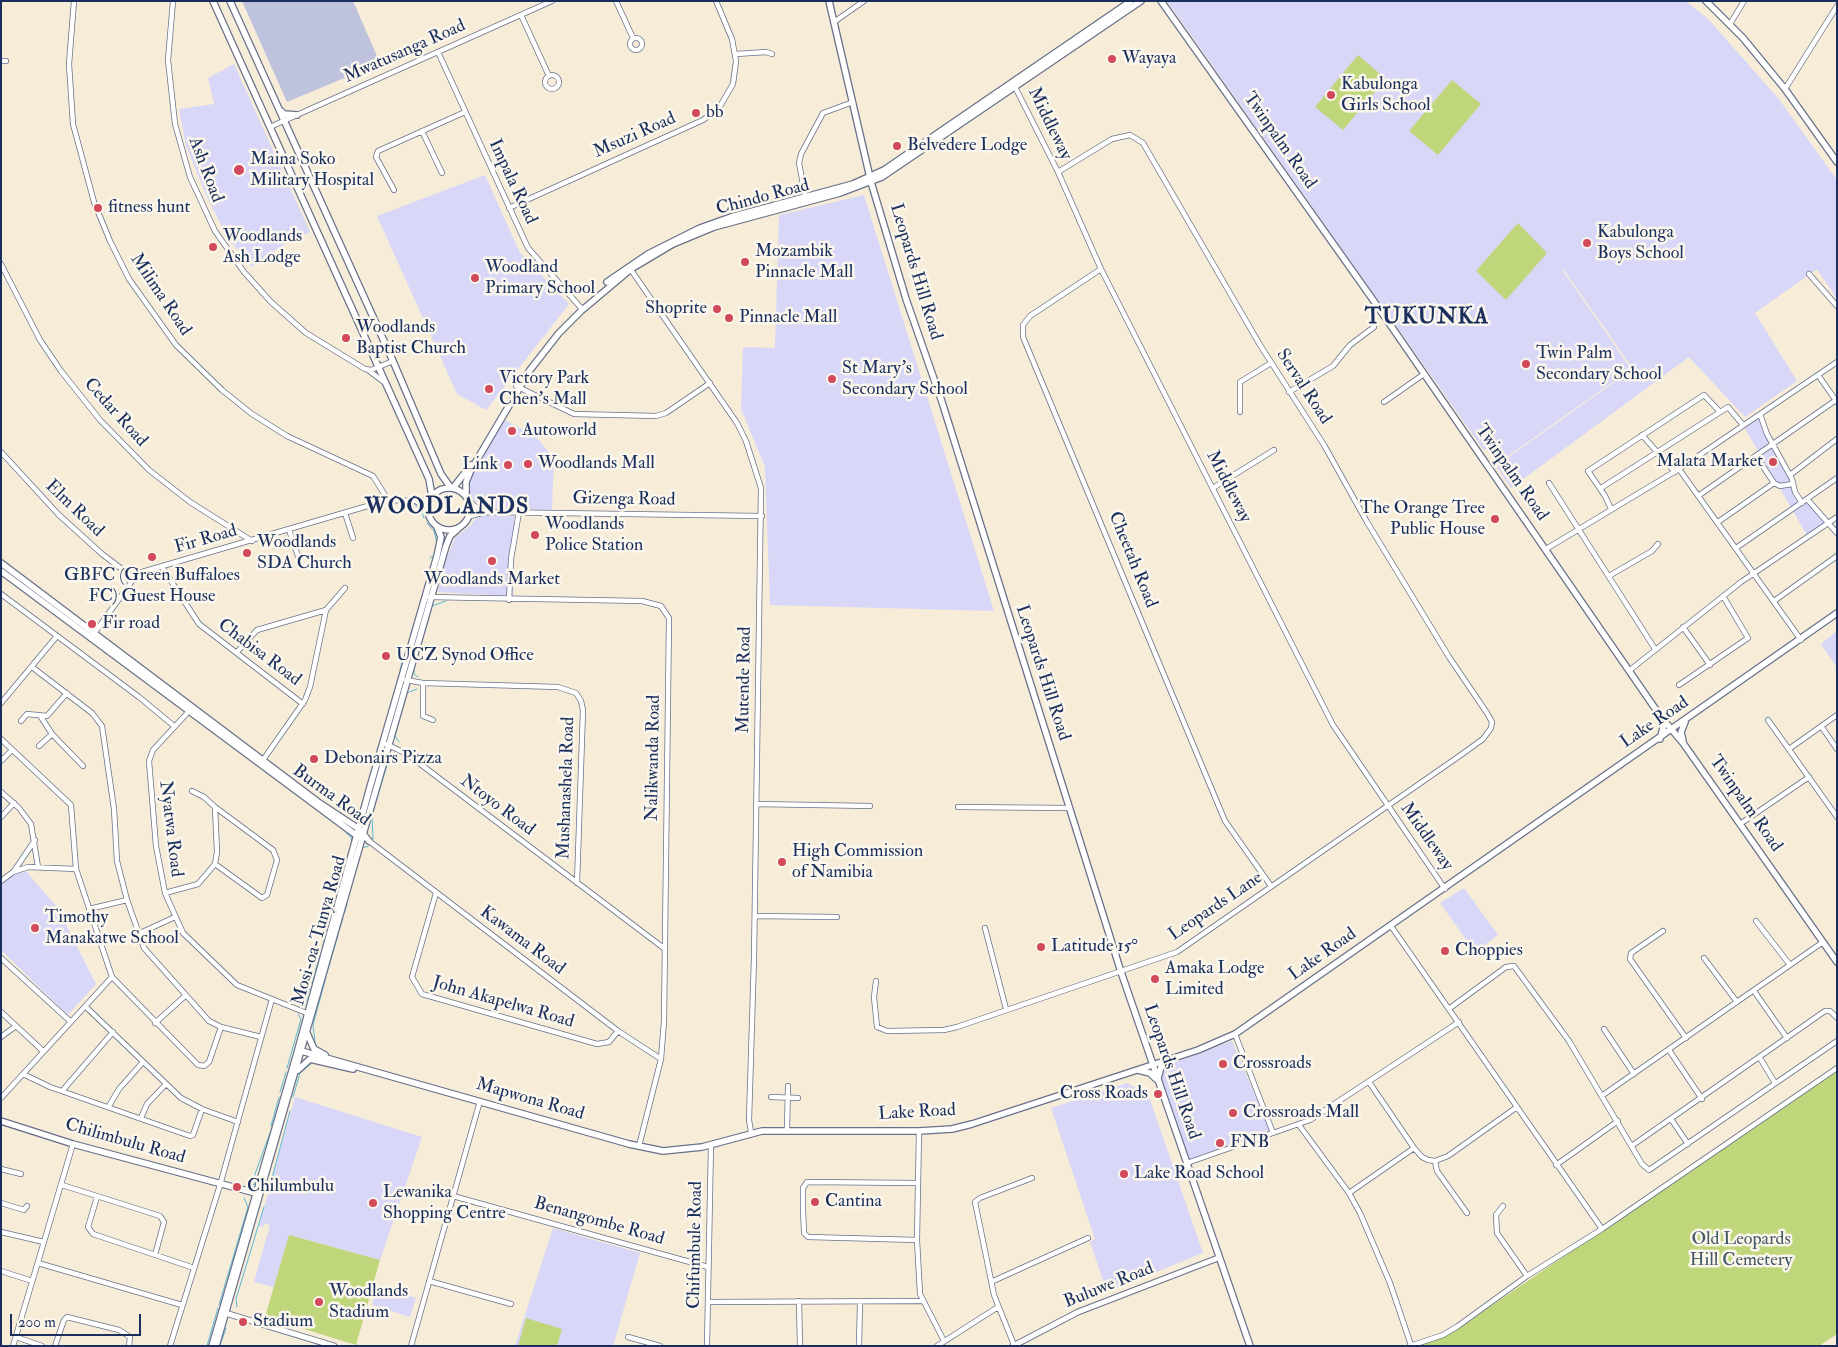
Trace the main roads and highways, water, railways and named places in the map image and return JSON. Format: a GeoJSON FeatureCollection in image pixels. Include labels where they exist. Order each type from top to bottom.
{"type":"FeatureCollection","features":[{"type":"Feature","properties":{"kind":"main road"},"geometry":{"type":"LineString","coordinates":[[213,1],[429,479],[431,498],[428,510],[429,517],[437,527],[450,531],[458,529],[470,516],[468,498],[452,488],[441,474],[393,361],[230,1]]}},
{"type":"Feature","properties":{"kind":"main road","name":"Leopards Hill Road"},"geometry":{"type":"LineString","coordinates":[[829,1],[871,179],[906,299],[942,402],[1120,972],[1250,1346]]}},
{"type":"Feature","properties":{"kind":"main road","name":"Chindo Road"},"geometry":{"type":"LineString","coordinates":[[871,179],[882,177],[1130,1]]}},
{"type":"Feature","properties":{"kind":"main road","name":"Chindo Road"},"geometry":{"type":"LineString","coordinates":[[452,488],[469,468],[545,345],[581,308],[630,268],[672,240],[700,228],[806,200],[871,179],[1141,1]]}},
{"type":"Feature","properties":{"kind":"main road","name":"Twinpalm Road"},"geometry":{"type":"LineString","coordinates":[[1161,1],[1424,374],[1661,717],[1683,743],[1837,962]]}},
{"type":"Feature","properties":{"kind":"main road"},"geometry":{"type":"LineString","coordinates":[[1706,1],[1730,24],[1786,89],[1837,162]]}},
{"type":"Feature","properties":{"kind":"main road"},"geometry":{"type":"LineString","coordinates":[[280,110],[284,114],[297,115]]}},
{"type":"Feature","properties":{"kind":"main road"},"geometry":{"type":"LineString","coordinates":[[867,163],[872,168],[884,170]]}},
{"type":"Feature","properties":{"kind":"main road"},"geometry":{"type":"LineString","coordinates":[[867,163],[867,170],[859,184],[876,194]]}},
{"type":"Feature","properties":{"kind":"main road"},"geometry":{"type":"LineString","coordinates":[[876,194],[876,188],[882,177]]}},
{"type":"Feature","properties":{"kind":"main road","name":"Chindo Road"},"geometry":{"type":"LineString","coordinates":[[468,498],[466,482],[471,470],[518,386]]}},
{"type":"Feature","properties":{"kind":"main road"},"geometry":{"type":"LineString","coordinates":[[431,498],[443,489],[452,488]]}},
{"type":"Feature","properties":{"kind":"main road","name":"Mosi-oa-Tunya Road"},"geometry":{"type":"LineString","coordinates":[[428,597],[441,537],[437,527]]}},
{"type":"Feature","properties":{"kind":"main road","name":"Mosi-oa-Tunya Road"},"geometry":{"type":"LineString","coordinates":[[216,1346],[224,1312],[428,597],[449,538],[458,529]]}},
{"type":"Feature","properties":{"kind":"main road","name":"Burma Road"},"geometry":{"type":"LineString","coordinates":[[1,563],[93,636]]}},
{"type":"Feature","properties":{"kind":"main road","name":"Burma Road"},"geometry":{"type":"LineString","coordinates":[[1,571],[93,636],[360,834]]}},
{"type":"Feature","properties":{"kind":"main road","name":"Lake Road"},"geometry":{"type":"LineString","coordinates":[[751,1132],[787,1129],[918,1131],[952,1129],[1172,1058],[1235,1034],[1685,722],[1837,614]]}},
{"type":"Feature","properties":{"kind":"main road","name":"Burma Road"},"geometry":{"type":"LineString","coordinates":[[191,708],[369,841]]}},
{"type":"Feature","properties":{"kind":"main road"},"geometry":{"type":"LineString","coordinates":[[1660,739],[1663,728],[1661,717]]}},
{"type":"Feature","properties":{"kind":"main road"},"geometry":{"type":"LineString","coordinates":[[1683,743],[1681,732],[1685,722]]}},
{"type":"Feature","properties":{"kind":"main road","name":"Mosi-oa-Tunya Road"},"geometry":{"type":"LineString","coordinates":[[257,1197],[294,1078],[300,1050],[307,1033],[310,1014]]}},
{"type":"Feature","properties":{"kind":"main road"},"geometry":{"type":"LineString","coordinates":[[307,1033],[314,1049],[359,1067]]}},
{"type":"Feature","properties":{"kind":"main road"},"geometry":{"type":"LineString","coordinates":[[1146,1049],[1151,1056],[1164,1060]]}},
{"type":"Feature","properties":{"kind":"main road"},"geometry":{"type":"LineString","coordinates":[[1146,1049],[1145,1059],[1136,1069],[1150,1073],[1157,1080],[1161,1067],[1172,1058]]}},
{"type":"Feature","properties":{"kind":"main road","name":"Mapwona Road"},"geometry":{"type":"LineString","coordinates":[[300,1050],[638,1146],[671,1151],[711,1144],[751,1132]]}},
{"type":"Feature","properties":{"kind":"main road"},"geometry":{"type":"LineString","coordinates":[[294,1078],[301,1065],[310,1059],[370,1071]]}},
{"type":"Feature","properties":{"kind":"main road","name":"Chilimbulu Road"},"geometry":{"type":"LineString","coordinates":[[1,1121],[73,1144],[257,1197]]}},
{"type":"Feature","properties":{"kind":"main road","name":"Mosi-oa-Tunya Road"},"geometry":{"type":"LineString","coordinates":[[212,1346],[224,1312]]}},
{"type":"Feature","properties":{"kind":"waterway"},"geometry":{"type":"LineString","coordinates":[[414,504],[422,511],[424,518]]}},
{"type":"Feature","properties":{"kind":"waterway"},"geometry":{"type":"LineString","coordinates":[[427,523],[434,531],[437,543]]}},
{"type":"Feature","properties":{"kind":"waterway"},"geometry":{"type":"LineString","coordinates":[[430,558],[434,555],[436,547]]}},
{"type":"Feature","properties":{"kind":"waterway"},"geometry":{"type":"LineString","coordinates":[[426,572],[427,578]]}},
{"type":"Feature","properties":{"kind":"waterway"},"geometry":{"type":"LineString","coordinates":[[424,634],[432,606],[446,601]]}},
{"type":"Feature","properties":{"kind":"waterway"},"geometry":{"type":"LineString","coordinates":[[411,633],[418,611]]}},
{"type":"Feature","properties":{"kind":"waterway"},"geometry":{"type":"LineString","coordinates":[[405,654],[410,638]]}},
{"type":"Feature","properties":{"kind":"waterway"},"geometry":{"type":"LineString","coordinates":[[400,670],[404,656]]}},
{"type":"Feature","properties":{"kind":"waterway"},"geometry":{"type":"LineString","coordinates":[[414,669],[414,674],[418,677]]}},
{"type":"Feature","properties":{"kind":"waterway"},"geometry":{"type":"LineString","coordinates":[[387,720],[399,675]]}},
{"type":"Feature","properties":{"kind":"waterway"},"geometry":{"type":"LineString","coordinates":[[399,742],[395,736],[407,693],[417,689]]}},
{"type":"Feature","properties":{"kind":"waterway"},"geometry":{"type":"LineString","coordinates":[[373,839],[372,815],[390,755],[397,753]]}},
{"type":"Feature","properties":{"kind":"waterway"},"geometry":{"type":"LineString","coordinates":[[346,833],[351,837],[352,842]]}},
{"type":"Feature","properties":{"kind":"waterway"},"geometry":{"type":"LineString","coordinates":[[362,848],[369,846]]}},
{"type":"Feature","properties":{"kind":"waterway"},"geometry":{"type":"LineString","coordinates":[[344,870],[348,856]]}},
{"type":"Feature","properties":{"kind":"waterway"},"geometry":{"type":"LineString","coordinates":[[341,879],[343,875]]}},
{"type":"Feature","properties":{"kind":"waterway"},"geometry":{"type":"LineString","coordinates":[[332,913],[340,884]]}},
{"type":"Feature","properties":{"kind":"waterway"},"geometry":{"type":"LineString","coordinates":[[344,914],[347,904]]}},
{"type":"Feature","properties":{"kind":"waterway"},"geometry":{"type":"LineString","coordinates":[[339,931],[343,918]]}},
{"type":"Feature","properties":{"kind":"waterway"},"geometry":{"type":"LineString","coordinates":[[327,931],[329,922]]}},
{"type":"Feature","properties":{"kind":"waterway"},"geometry":{"type":"LineString","coordinates":[[312,983],[326,935]]}},
{"type":"Feature","properties":{"kind":"waterway"},"geometry":{"type":"LineString","coordinates":[[327,973],[338,935]]}},
{"type":"Feature","properties":{"kind":"waterway"},"geometry":{"type":"LineString","coordinates":[[315,1042],[313,1025],[326,977]]}},
{"type":"Feature","properties":{"kind":"waterway"},"geometry":{"type":"LineString","coordinates":[[299,1008],[305,1006],[310,988]]}},
{"type":"Feature","properties":{"kind":"waterway"},"geometry":{"type":"LineString","coordinates":[[287,1068],[301,1019],[298,1014]]}},
{"type":"Feature","properties":{"kind":"waterway"},"geometry":{"type":"LineString","coordinates":[[293,1097],[300,1073],[312,1063]]}},
{"type":"Feature","properties":{"kind":"waterway"},"geometry":{"type":"LineString","coordinates":[[280,1092],[286,1072]]}},
{"type":"Feature","properties":{"kind":"waterway"},"geometry":{"type":"LineString","coordinates":[[271,1126],[279,1097]]}},
{"type":"Feature","properties":{"kind":"waterway"},"geometry":{"type":"LineString","coordinates":[[271,1182],[290,1111]]}},
{"type":"Feature","properties":{"kind":"waterway"},"geometry":{"type":"LineString","coordinates":[[248,1186],[255,1184],[255,1174],[270,1133]]}},
{"type":"Feature","properties":{"kind":"waterway"},"geometry":{"type":"LineString","coordinates":[[219,1305],[248,1207],[244,1198]]}},
{"type":"Feature","properties":{"kind":"waterway"},"geometry":{"type":"LineString","coordinates":[[237,1307],[236,1299],[264,1207]]}},
{"type":"Feature","properties":{"kind":"waterway"},"geometry":{"type":"LineString","coordinates":[[207,1346],[218,1308]]}},
{"type":"Feature","properties":{"kind":"waterway"},"geometry":{"type":"LineString","coordinates":[[220,1346],[226,1328]]}},
{"type":"Feature","properties":{"kind":"place","name":"Wayaya"},"geometry":{"type":"Point","coordinates":[1112,59]}},
{"type":"Feature","properties":{"kind":"place","name":"Kabulonga Girls School"},"geometry":{"type":"Point","coordinates":[1331,95]}},
{"type":"Feature","properties":{"kind":"place","name":"bb"},"geometry":{"type":"Point","coordinates":[696,113]}},
{"type":"Feature","properties":{"kind":"place","name":"Belvedere Lodge"},"geometry":{"type":"Point","coordinates":[897,146]}},
{"type":"Feature","properties":{"kind":"place","name":"Maina Soko Military Hospital"},"geometry":{"type":"Point","coordinates":[239,170]}},
{"type":"Feature","properties":{"kind":"place","name":"fitness hunt"},"geometry":{"type":"Point","coordinates":[98,208]}},
{"type":"Feature","properties":{"kind":"place","name":"Kabulonga Boys School"},"geometry":{"type":"Point","coordinates":[1587,243]}},
{"type":"Feature","properties":{"kind":"place","name":"Woodlands Ash Lodge"},"geometry":{"type":"Point","coordinates":[213,247]}},
{"type":"Feature","properties":{"kind":"place","name":"Mozambik Pinnacle Mall"},"geometry":{"type":"Point","coordinates":[745,262]}},
{"type":"Feature","properties":{"kind":"place","name":"Woodland Primary School"},"geometry":{"type":"Point","coordinates":[475,278]}},
{"type":"Feature","properties":{"kind":"place","name":"Shoprite"},"geometry":{"type":"Point","coordinates":[717,309]}},
{"type":"Feature","properties":{"kind":"place","name":"Pinnacle Mall"},"geometry":{"type":"Point","coordinates":[729,318]}},
{"type":"Feature","properties":{"kind":"place","name":"Woodlands Baptist Church"},"geometry":{"type":"Point","coordinates":[346,338]}},
{"type":"Feature","properties":{"kind":"place","name":"Twin Palm Secondary School"},"geometry":{"type":"Point","coordinates":[1526,364]}},
{"type":"Feature","properties":{"kind":"place","name":"St Mary's Secondary School"},"geometry":{"type":"Point","coordinates":[832,379]}},
{"type":"Feature","properties":{"kind":"place","name":"Victory Park Chen's Mall"},"geometry":{"type":"Point","coordinates":[489,389]}},
{"type":"Feature","properties":{"kind":"place","name":"Autoworld"},"geometry":{"type":"Point","coordinates":[512,431]}},
{"type":"Feature","properties":{"kind":"place","name":"Malata Market"},"geometry":{"type":"Point","coordinates":[1773,462]}},
{"type":"Feature","properties":{"kind":"place","name":"Woodlands Mall"},"geometry":{"type":"Point","coordinates":[528,464]}},
{"type":"Feature","properties":{"kind":"place","name":"Link"},"geometry":{"type":"Point","coordinates":[508,465]}},
{"type":"Feature","properties":{"kind":"place","name":"The Orange Tree Public House"},"geometry":{"type":"Point","coordinates":[1495,519]}},
{"type":"Feature","properties":{"kind":"place","name":"Woodlands Police Station"},"geometry":{"type":"Point","coordinates":[535,535]}},
{"type":"Feature","properties":{"kind":"place","name":"Woodlands SDA Church"},"geometry":{"type":"Point","coordinates":[247,553]}},
{"type":"Feature","properties":{"kind":"place","name":"GBFC (Green Buffaloes FC) Guest House"},"geometry":{"type":"Point","coordinates":[152,557]}},
{"type":"Feature","properties":{"kind":"place","name":"Woodlands Market"},"geometry":{"type":"Point","coordinates":[492,561]}},
{"type":"Feature","properties":{"kind":"place","name":"Fir road"},"geometry":{"type":"Point","coordinates":[92,624]}},
{"type":"Feature","properties":{"kind":"place","name":"UCZ Synod Office"},"geometry":{"type":"Point","coordinates":[386,656]}},
{"type":"Feature","properties":{"kind":"place","name":"Debonairs Pizza"},"geometry":{"type":"Point","coordinates":[314,759]}},
{"type":"Feature","properties":{"kind":"place","name":"High Commission of Namibia"},"geometry":{"type":"Point","coordinates":[782,862]}},
{"type":"Feature","properties":{"kind":"place","name":"Timothy Manakatwe School"},"geometry":{"type":"Point","coordinates":[35,928]}},
{"type":"Feature","properties":{"kind":"place","name":"Latitude 15°"},"geometry":{"type":"Point","coordinates":[1041,947]}},
{"type":"Feature","properties":{"kind":"place","name":"Choppies"},"geometry":{"type":"Point","coordinates":[1445,951]}},
{"type":"Feature","properties":{"kind":"place","name":"Amaka Lodge Limited"},"geometry":{"type":"Point","coordinates":[1155,979]}},
{"type":"Feature","properties":{"kind":"place","name":"Crossroads"},"geometry":{"type":"Point","coordinates":[1223,1064]}},
{"type":"Feature","properties":{"kind":"place","name":"Cross Roads"},"geometry":{"type":"Point","coordinates":[1158,1094]}},
{"type":"Feature","properties":{"kind":"place","name":"Crossroads Mall"},"geometry":{"type":"Point","coordinates":[1233,1113]}},
{"type":"Feature","properties":{"kind":"place","name":"FNB"},"geometry":{"type":"Point","coordinates":[1220,1143]}},
{"type":"Feature","properties":{"kind":"place","name":"Lake Road School"},"geometry":{"type":"Point","coordinates":[1124,1174]}},
{"type":"Feature","properties":{"kind":"place","name":"Chilumbulu"},"geometry":{"type":"Point","coordinates":[237,1187]}},
{"type":"Feature","properties":{"kind":"place","name":"Cantina"},"geometry":{"type":"Point","coordinates":[815,1202]}},
{"type":"Feature","properties":{"kind":"place","name":"Lewanika Shopping Centre"},"geometry":{"type":"Point","coordinates":[373,1203]}},
{"type":"Feature","properties":{"kind":"place","name":"Woodlands Stadium"},"geometry":{"type":"Point","coordinates":[319,1302]}},
{"type":"Feature","properties":{"kind":"place","name":"Stadium"},"geometry":{"type":"Point","coordinates":[243,1322]}},
{"type":"Feature","properties":{"kind":"district","name":"TUKUNKA"},"geometry":{"type":"Point","coordinates":[1427,318]}},
{"type":"Feature","properties":{"kind":"district","name":"WOODLANDS"},"geometry":{"type":"Point","coordinates":[447,508]}},
{"type":"Feature","properties":{"kind":"park label","name":"Old Leopards Hill Cemetery"},"geometry":{"type":"Point","coordinates":[1741,1250]}}]}
